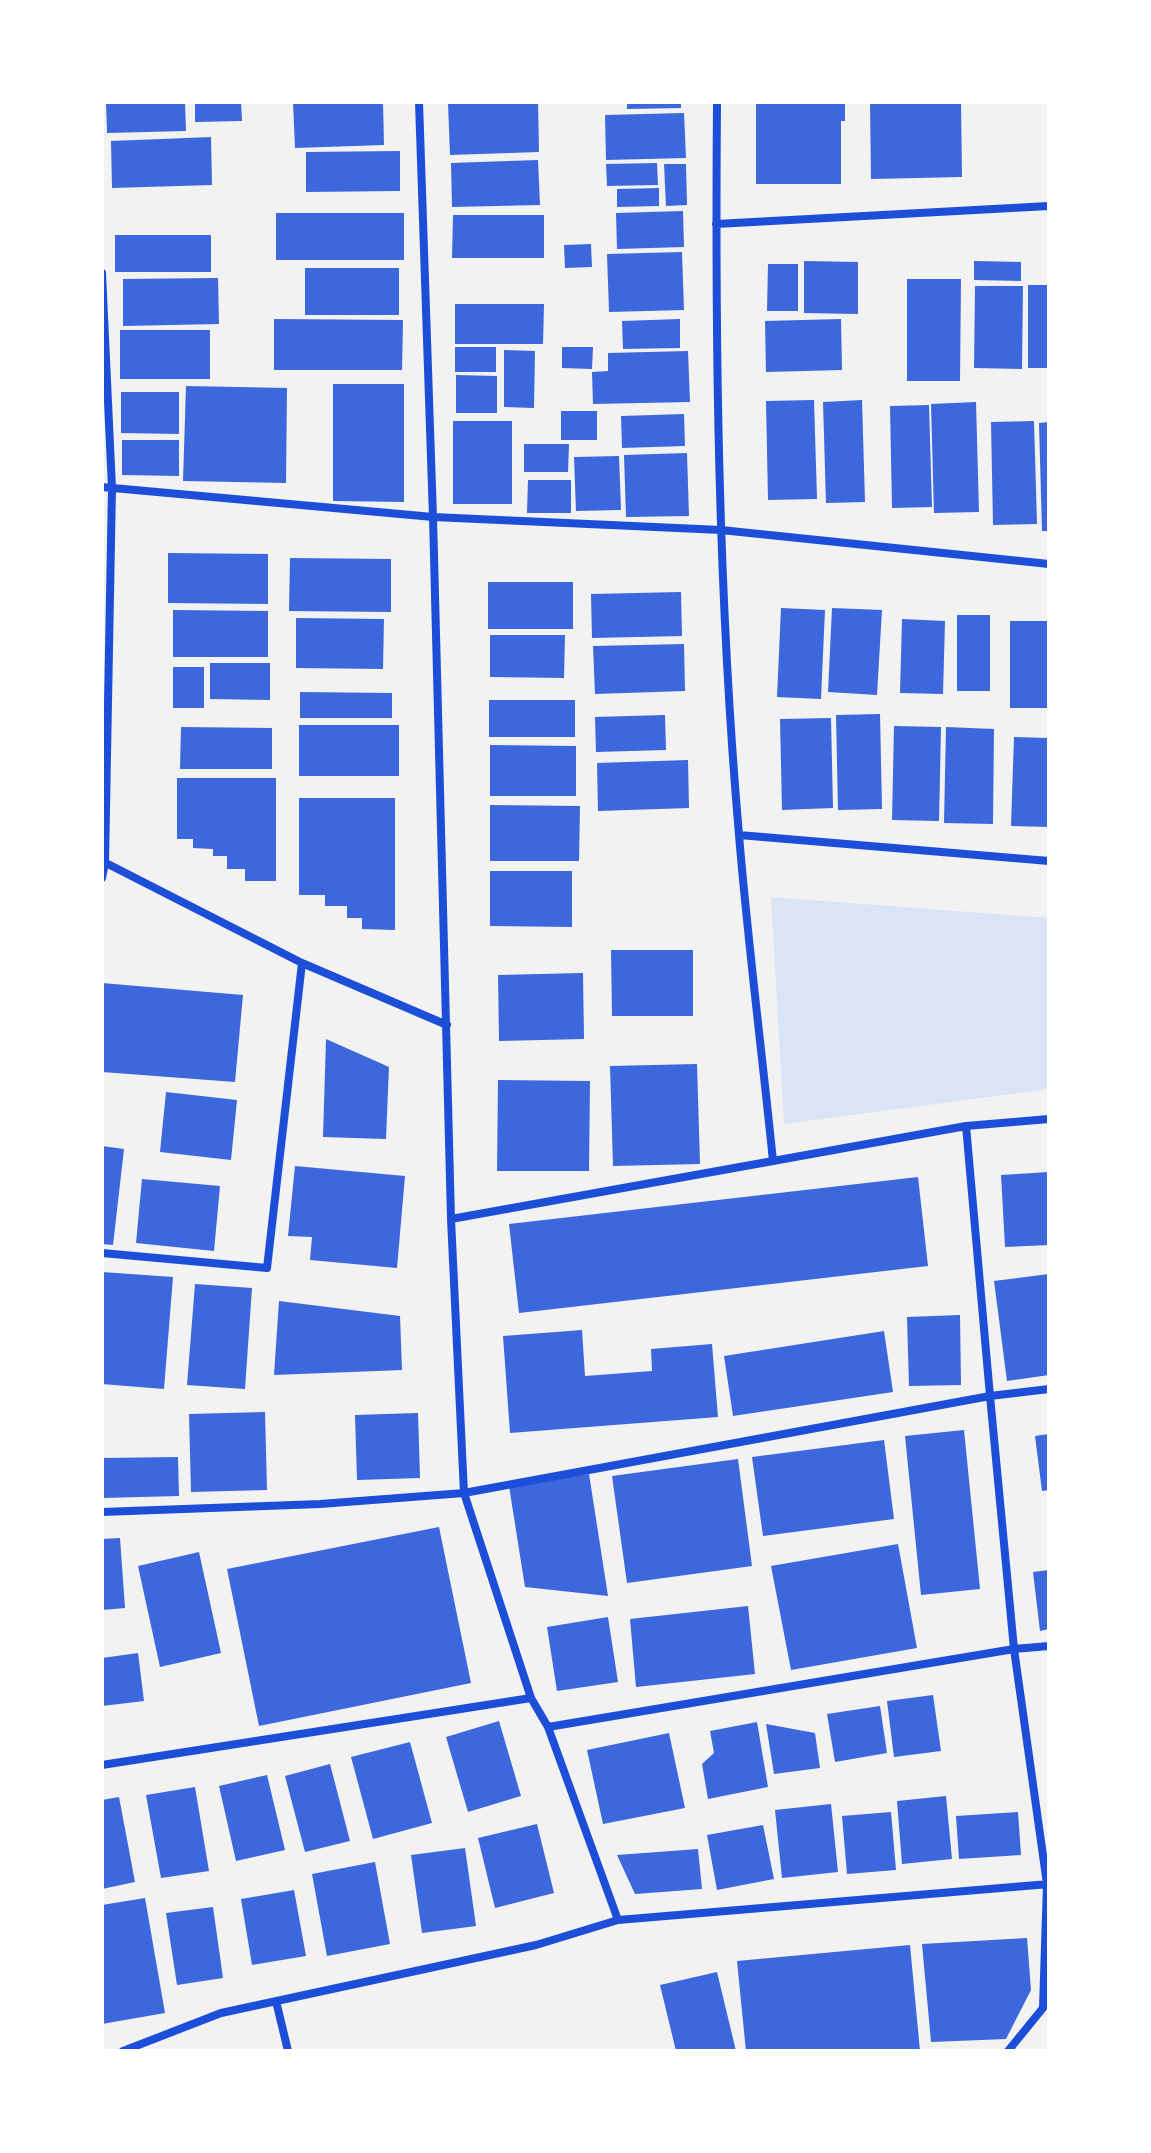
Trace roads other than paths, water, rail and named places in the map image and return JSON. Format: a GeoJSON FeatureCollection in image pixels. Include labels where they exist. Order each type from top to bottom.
{"type":"FeatureCollection","features":[{"type":"Feature","properties":{"kind":"street"},"geometry":{"type":"LineString","coordinates":[[419,102],[451,1219],[464,1493],[531,1698],[548,1727],[618,1920]]}},
{"type":"Feature","properties":{"kind":"street"},"geometry":{"type":"LineString","coordinates":[[717,102],[721,530],[739,835],[773,1161]]}},
{"type":"Feature","properties":{"kind":"street"},"geometry":{"type":"LineString","coordinates":[[716,224],[1049,206]]}},
{"type":"Feature","properties":{"kind":"street"},"geometry":{"type":"LineString","coordinates":[[102,273],[107,488],[102,878]]}},
{"type":"Feature","properties":{"kind":"street"},"geometry":{"type":"LineString","coordinates":[[107,488],[433,517],[721,530],[1049,564]]}},
{"type":"Feature","properties":{"kind":"street"},"geometry":{"type":"LineString","coordinates":[[739,835],[1049,861]]}},
{"type":"Feature","properties":{"kind":"street"},"geometry":{"type":"LineString","coordinates":[[103,863],[302,963],[447,1025]]}},
{"type":"Feature","properties":{"kind":"street"},"geometry":{"type":"LineString","coordinates":[[102,1253],[267,1268],[302,963]]}},
{"type":"Feature","properties":{"kind":"street"},"geometry":{"type":"LineString","coordinates":[[451,1219],[966,1126],[1049,1119]]}},
{"type":"Feature","properties":{"kind":"street"},"geometry":{"type":"LineString","coordinates":[[966,1126],[1014,1649],[1048,1884],[1043,2008],[1008,2051]]}},
{"type":"Feature","properties":{"kind":"street"},"geometry":{"type":"LineString","coordinates":[[102,1512],[320,1504],[464,1493],[990,1396],[1049,1389]]}},
{"type":"Feature","properties":{"kind":"street"},"geometry":{"type":"LineString","coordinates":[[548,1727],[1014,1649],[1049,1646]]}},
{"type":"Feature","properties":{"kind":"street"},"geometry":{"type":"LineString","coordinates":[[102,1765],[531,1698]]}},
{"type":"Feature","properties":{"kind":"street"},"geometry":{"type":"LineString","coordinates":[[123,2051],[221,2013],[536,1945],[618,1920],[1048,1884]]}},
{"type":"Feature","properties":{"kind":"street"},"geometry":{"type":"LineString","coordinates":[[276,2001],[288,2051]]}}]}
